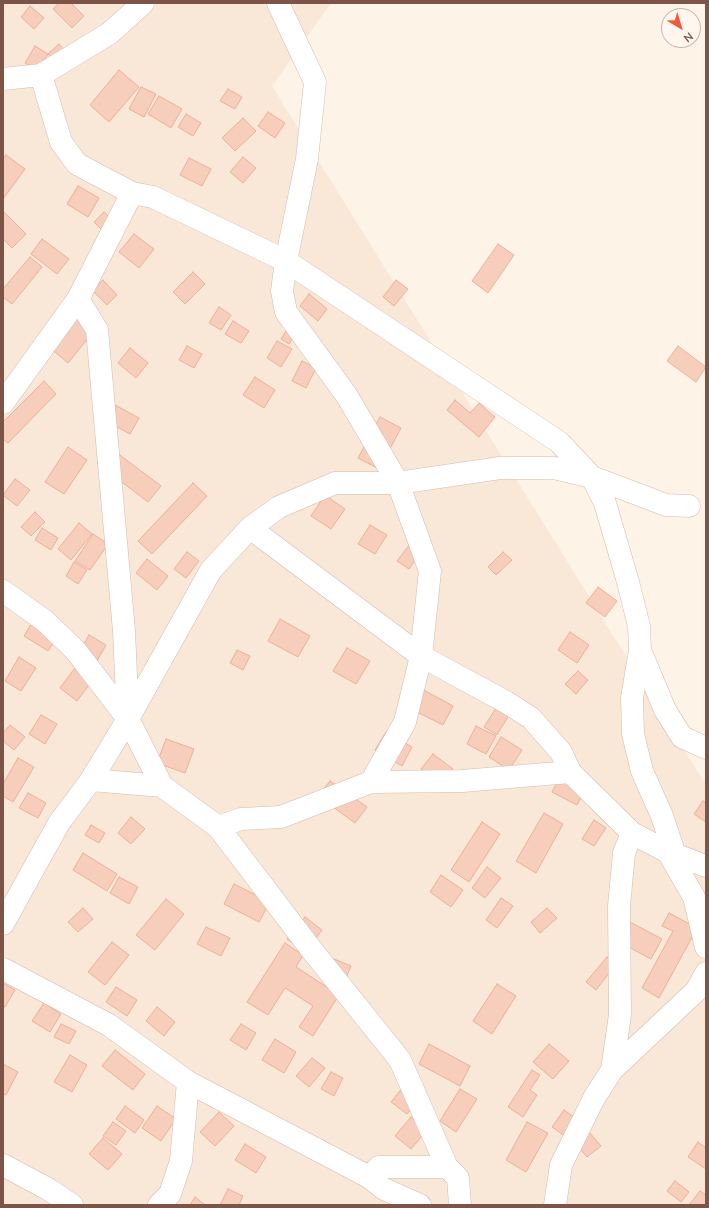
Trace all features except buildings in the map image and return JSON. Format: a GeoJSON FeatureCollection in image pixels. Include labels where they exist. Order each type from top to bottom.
{"type":"FeatureCollection","features":[{"type":"Feature","properties":{"kind":"street"},"geometry":{"type":"LineString","coordinates":[[3,79],[41,75],[110,33],[143,3]]}},
{"type":"Feature","properties":{"kind":"street"},"geometry":{"type":"LineString","coordinates":[[278,3],[315,82],[307,159],[286,261],[282,291],[286,312],[347,396],[398,483],[430,571],[421,656],[405,722],[371,782]]}},
{"type":"Feature","properties":{"kind":"street"},"geometry":{"type":"LineString","coordinates":[[41,75],[61,142],[77,164],[132,193],[153,197],[286,261],[559,442],[592,477],[605,503],[639,626],[640,650],[632,698],[633,734],[642,771],[662,816],[672,853],[694,897],[706,947]]}},
{"type":"Feature","properties":{"kind":"street"},"geometry":{"type":"LineString","coordinates":[[3,403],[78,299],[132,193]]}},
{"type":"Feature","properties":{"kind":"street"},"geometry":{"type":"LineString","coordinates":[[78,299],[97,330],[124,631],[128,719]]}},
{"type":"Feature","properties":{"kind":"street"},"geometry":{"type":"LineString","coordinates":[[3,924],[59,823],[91,780],[128,719],[211,570],[250,528],[280,507],[335,483],[398,483],[500,468],[554,468],[592,477],[666,505],[688,506]]}},
{"type":"Feature","properties":{"kind":"street"},"geometry":{"type":"LineString","coordinates":[[250,528],[421,656],[506,702],[531,718],[561,752],[570,772],[632,833],[672,853],[706,866]]}},
{"type":"Feature","properties":{"kind":"street"},"geometry":{"type":"LineString","coordinates":[[3,591],[45,621],[76,651],[128,719],[162,786],[218,827],[311,949],[400,1060],[447,1167],[458,1178],[460,1205]]}},
{"type":"Feature","properties":{"kind":"street"},"geometry":{"type":"LineString","coordinates":[[640,650],[665,710],[682,737],[706,748]]}},
{"type":"Feature","properties":{"kind":"street"},"geometry":{"type":"LineString","coordinates":[[218,827],[242,819],[281,817],[371,782],[462,781],[570,772]]}},
{"type":"Feature","properties":{"kind":"street"},"geometry":{"type":"LineString","coordinates":[[91,780],[162,786]]}},
{"type":"Feature","properties":{"kind":"street"},"geometry":{"type":"LineString","coordinates":[[612,1070],[620,1015],[619,906],[624,854],[632,833]]}},
{"type":"Feature","properties":{"kind":"street"},"geometry":{"type":"LineString","coordinates":[[3,969],[109,1025],[188,1082],[369,1177],[384,1189],[420,1205]]}},
{"type":"Feature","properties":{"kind":"street"},"geometry":{"type":"LineString","coordinates":[[555,1205],[561,1165],[594,1098],[612,1070],[696,991],[706,973]]}},
{"type":"Feature","properties":{"kind":"street"},"geometry":{"type":"LineString","coordinates":[[159,1205],[170,1194],[181,1161],[188,1082]]}},
{"type":"Feature","properties":{"kind":"street"},"geometry":{"type":"LineString","coordinates":[[3,1165],[48,1189],[72,1205]]}},
{"type":"Feature","properties":{"kind":"street"},"geometry":{"type":"LineString","coordinates":[[369,1177],[379,1166],[447,1167]]}},
{"type":"Feature","properties":{"kind":"shaded area"},"geometry":{"type":"Polygon","coordinates":[[[3,3],[331,3],[272,86],[706,785],[706,1205],[3,1205],[3,3]]]}}]}
